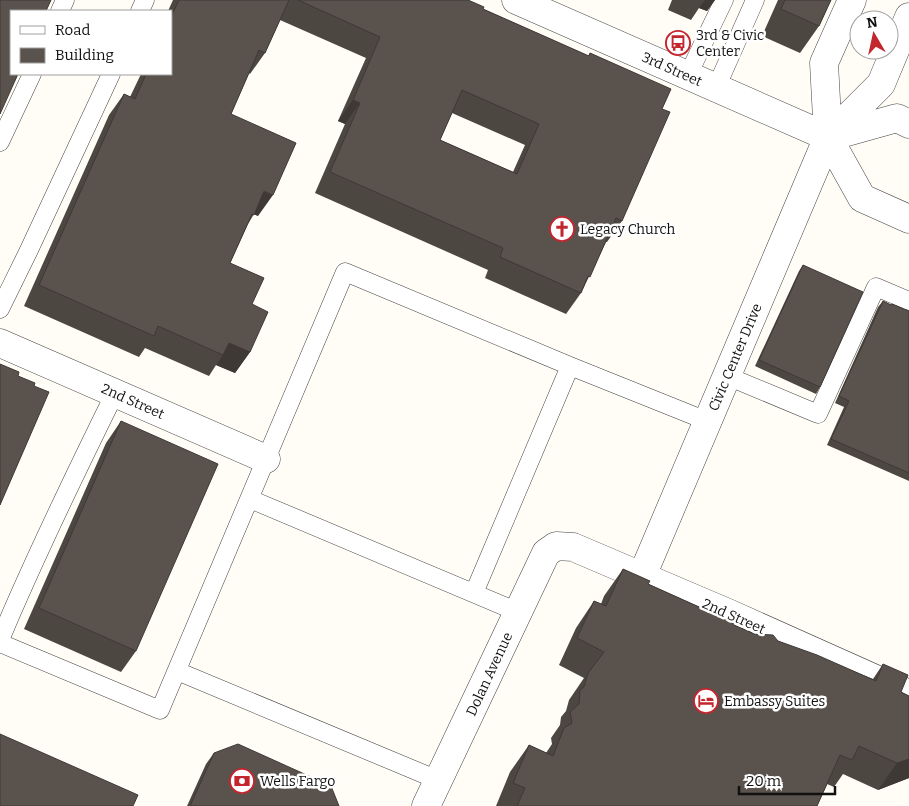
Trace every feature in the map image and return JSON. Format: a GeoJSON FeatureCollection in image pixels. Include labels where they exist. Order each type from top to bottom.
{"type":"FeatureCollection","features":[{"type":"Feature","properties":{"kind":"street","name":"3rd Street"},"geometry":{"type":"LineString","coordinates":[[516,0],[828,137]]}},
{"type":"Feature","properties":{"kind":"street","name":"Civic Center Drive"},"geometry":{"type":"LineString","coordinates":[[828,137],[824,63],[852,0]]}},
{"type":"Feature","properties":{"kind":"street","name":"Civic Center Drive"},"geometry":{"type":"LineString","coordinates":[[642,576],[828,137],[881,84],[909,17]]}},
{"type":"Feature","properties":{"kind":"street"},"geometry":{"type":"LineString","coordinates":[[909,124],[897,118],[828,137],[862,198],[909,219]]}},
{"type":"Feature","properties":{"kind":"street","name":"2nd Street"},"geometry":{"type":"LineString","coordinates":[[0,343],[266,459]]}},
{"type":"Feature","properties":{"kind":"street","name":"2nd Street"},"geometry":{"type":"LineString","coordinates":[[556,546],[573,547],[909,694]]}},
{"type":"Feature","properties":{"kind":"street","name":"Dolan Avenue"},"geometry":{"type":"LineString","coordinates":[[426,806],[546,553],[556,546]]}},
{"type":"Feature","properties":{"kind":"lane"},"geometry":{"type":"LineString","coordinates":[[688,76],[724,0]]}},
{"type":"Feature","properties":{"kind":"lane"},"geometry":{"type":"LineString","coordinates":[[716,88],[755,0]]}},
{"type":"Feature","properties":{"kind":"lane"},"geometry":{"type":"LineString","coordinates":[[0,142],[32,75]]}},
{"type":"Feature","properties":{"kind":"lane"},"geometry":{"type":"LineString","coordinates":[[0,309],[111,75]]}},
{"type":"Feature","properties":{"kind":"lane"},"geometry":{"type":"LineString","coordinates":[[115,393],[19,595],[0,641],[160,710],[346,272],[570,366],[708,421]]}},
{"type":"Feature","properties":{"kind":"lane"},"geometry":{"type":"LineString","coordinates":[[727,376],[818,414],[876,287],[909,301]]}},
{"type":"Feature","properties":{"kind":"lane"},"geometry":{"type":"LineString","coordinates":[[474,593],[570,366]]}},
{"type":"Feature","properties":{"kind":"lane"},"geometry":{"type":"LineString","coordinates":[[250,499],[518,612]]}},
{"type":"Feature","properties":{"kind":"lane"},"geometry":{"type":"LineString","coordinates":[[177,671],[438,780]]}},
{"type":"Feature","properties":{"kind":"building"},"geometry":{"type":"Polygon","coordinates":[[[0,0],[51,0],[46,10],[10,10],[10,75],[18,75],[0,114],[0,0]]]}},
{"type":"Feature","properties":{"kind":"building"},"geometry":{"type":"Polygon","coordinates":[[[179,0],[289,0],[265,53],[259,50],[231,114],[296,143],[273,195],[264,191],[230,263],[264,278],[252,304],[268,312],[250,352],[229,343],[223,355],[158,326],[154,336],[39,285],[124,94],[135,99],[146,75],[172,75],[172,15],[179,0]]]}},
{"type":"Feature","properties":{"kind":"building"},"geometry":{"type":"Polygon","coordinates":[[[298,0],[468,0],[484,7],[483,9],[589,56],[590,53],[671,89],[662,109],[670,112],[622,221],[616,218],[581,293],[500,257],[503,248],[330,172],[360,103],[353,100],[380,37],[298,0]],[[462,90],[440,140],[517,174],[539,124],[462,90]]]}},
{"type":"Feature","properties":{"kind":"building"},"geometry":{"type":"Polygon","coordinates":[[[785,0],[831,0],[819,26],[781,9],[785,0]]]}},
{"type":"Feature","properties":{"kind":"building"},"geometry":{"type":"Polygon","coordinates":[[[803,265],[863,292],[820,387],[759,360],[803,265]]]}},
{"type":"Feature","properties":{"kind":"building"},"geometry":{"type":"Polygon","coordinates":[[[883,301],[909,311],[909,473],[831,439],[849,401],[839,396],[883,301]]]}},
{"type":"Feature","properties":{"kind":"building"},"geometry":{"type":"Polygon","coordinates":[[[0,364],[19,372],[18,376],[35,383],[34,386],[49,392],[0,505],[0,364]]]}},
{"type":"Feature","properties":{"kind":"building"},"geometry":{"type":"Polygon","coordinates":[[[121,421],[218,464],[136,651],[39,608],[121,421]]]}},
{"type":"Feature","properties":{"kind":"building","name":"Embassy Suites"},"geometry":{"type":"Polygon","coordinates":[[[623,569],[650,581],[648,584],[708,611],[715,607],[722,617],[734,625],[755,634],[773,635],[778,641],[817,655],[876,681],[883,664],[908,675],[901,692],[909,696],[909,759],[897,763],[859,746],[852,760],[840,755],[817,806],[517,806],[525,788],[513,783],[529,745],[553,756],[564,728],[572,723],[570,712],[579,704],[580,690],[584,687],[588,673],[604,652],[577,638],[594,601],[606,606],[623,569]]]}},
{"type":"Feature","properties":{"kind":"building"},"geometry":{"type":"Polygon","coordinates":[[[0,734],[138,795],[133,806],[0,806],[0,734]]]}},
{"type":"Feature","properties":{"kind":"building","name":"Wells Fargo"},"geometry":{"type":"Polygon","coordinates":[[[238,744],[331,786],[339,806],[190,806],[214,753],[238,744]]]}},
{"type":"Feature","properties":{"kind":"place","name":"3rd & Civic Center"},"geometry":{"type":"Point","coordinates":[678,43]}},
{"type":"Feature","properties":{"kind":"place","name":"Legacy Church"},"geometry":{"type":"Point","coordinates":[562,229]}},
{"type":"Feature","properties":{"kind":"place","name":"Embassy Suites"},"geometry":{"type":"Point","coordinates":[706,701]}},
{"type":"Feature","properties":{"kind":"place","name":"Wells Fargo"},"geometry":{"type":"Point","coordinates":[242,781]}}]}
